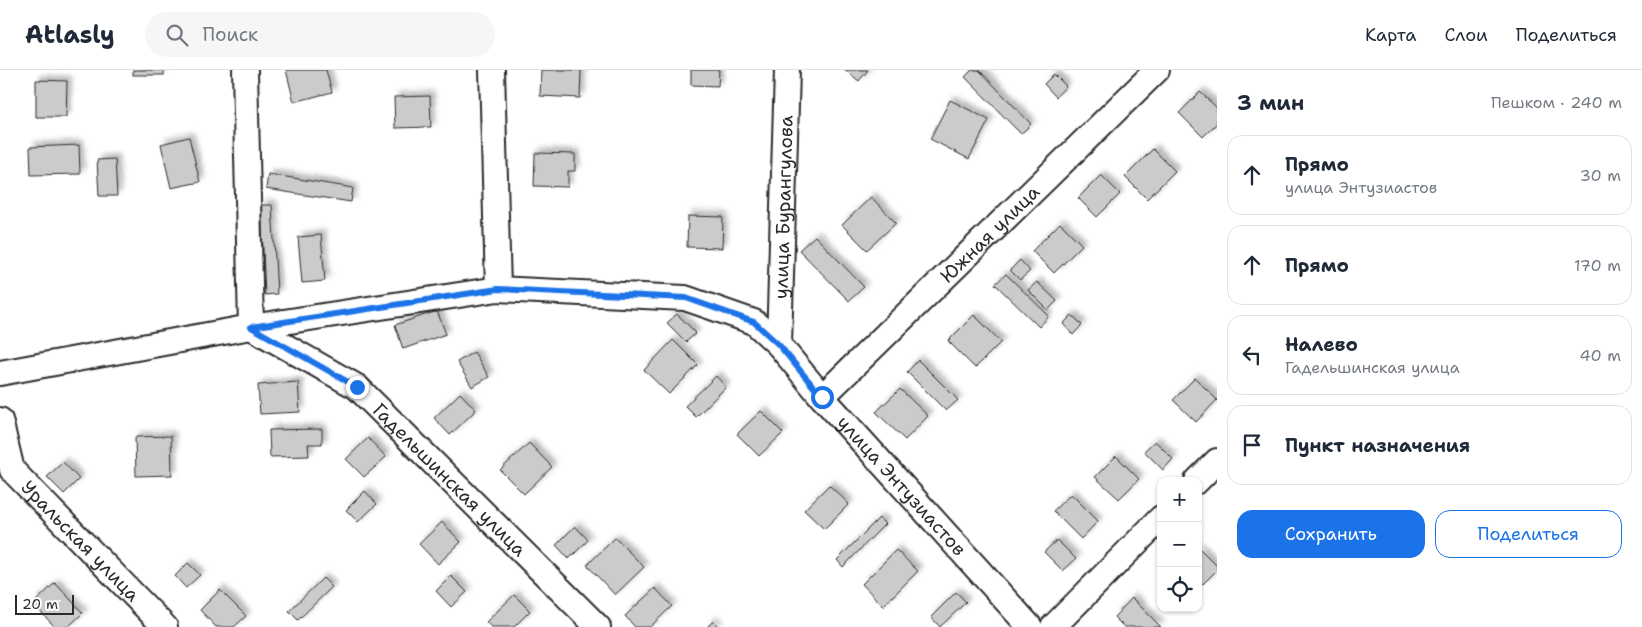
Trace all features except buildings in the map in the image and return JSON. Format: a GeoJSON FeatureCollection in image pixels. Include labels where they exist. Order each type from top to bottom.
{"type":"FeatureCollection","features":[{"type":"Feature","properties":{"kind":"street"},"geometry":{"type":"LineString","coordinates":[[245,70],[251,327]]}},
{"type":"Feature","properties":{"kind":"street"},"geometry":{"type":"LineString","coordinates":[[0,373],[251,327],[498,289],[492,70]]}},
{"type":"Feature","properties":{"kind":"street","name":"улица Бурангулова"},"geometry":{"type":"LineString","coordinates":[[779,345],[787,70]]}},
{"type":"Feature","properties":{"kind":"street","name":"Южная улица"},"geometry":{"type":"LineString","coordinates":[[822,397],[1157,70]]}},
{"type":"Feature","properties":{"kind":"street","name":"улица Энтузиастов"},"geometry":{"type":"LineString","coordinates":[[498,289],[686,298],[754,322],[779,345],[822,397],[1030,627]]}},
{"type":"Feature","properties":{"kind":"street","name":"Гадельшинская улица"},"geometry":{"type":"LineString","coordinates":[[251,327],[357,387],[598,627]]}},
{"type":"Feature","properties":{"kind":"street","name":"Уральская улица"},"geometry":{"type":"LineString","coordinates":[[0,420],[12,470],[165,627]]}},
{"type":"Feature","properties":{"kind":"street"},"geometry":{"type":"LineString","coordinates":[[1201,477],[1217,461]]}},
{"type":"Feature","properties":{"kind":"street"},"geometry":{"type":"LineString","coordinates":[[1053,627],[1157,522]]}},
{"type":"Feature","properties":{"kind":"route"},"geometry":{"type":"LineString","coordinates":[[357,387],[251,327],[498,289],[686,298],[754,322],[779,345],[822,397]]}}]}
